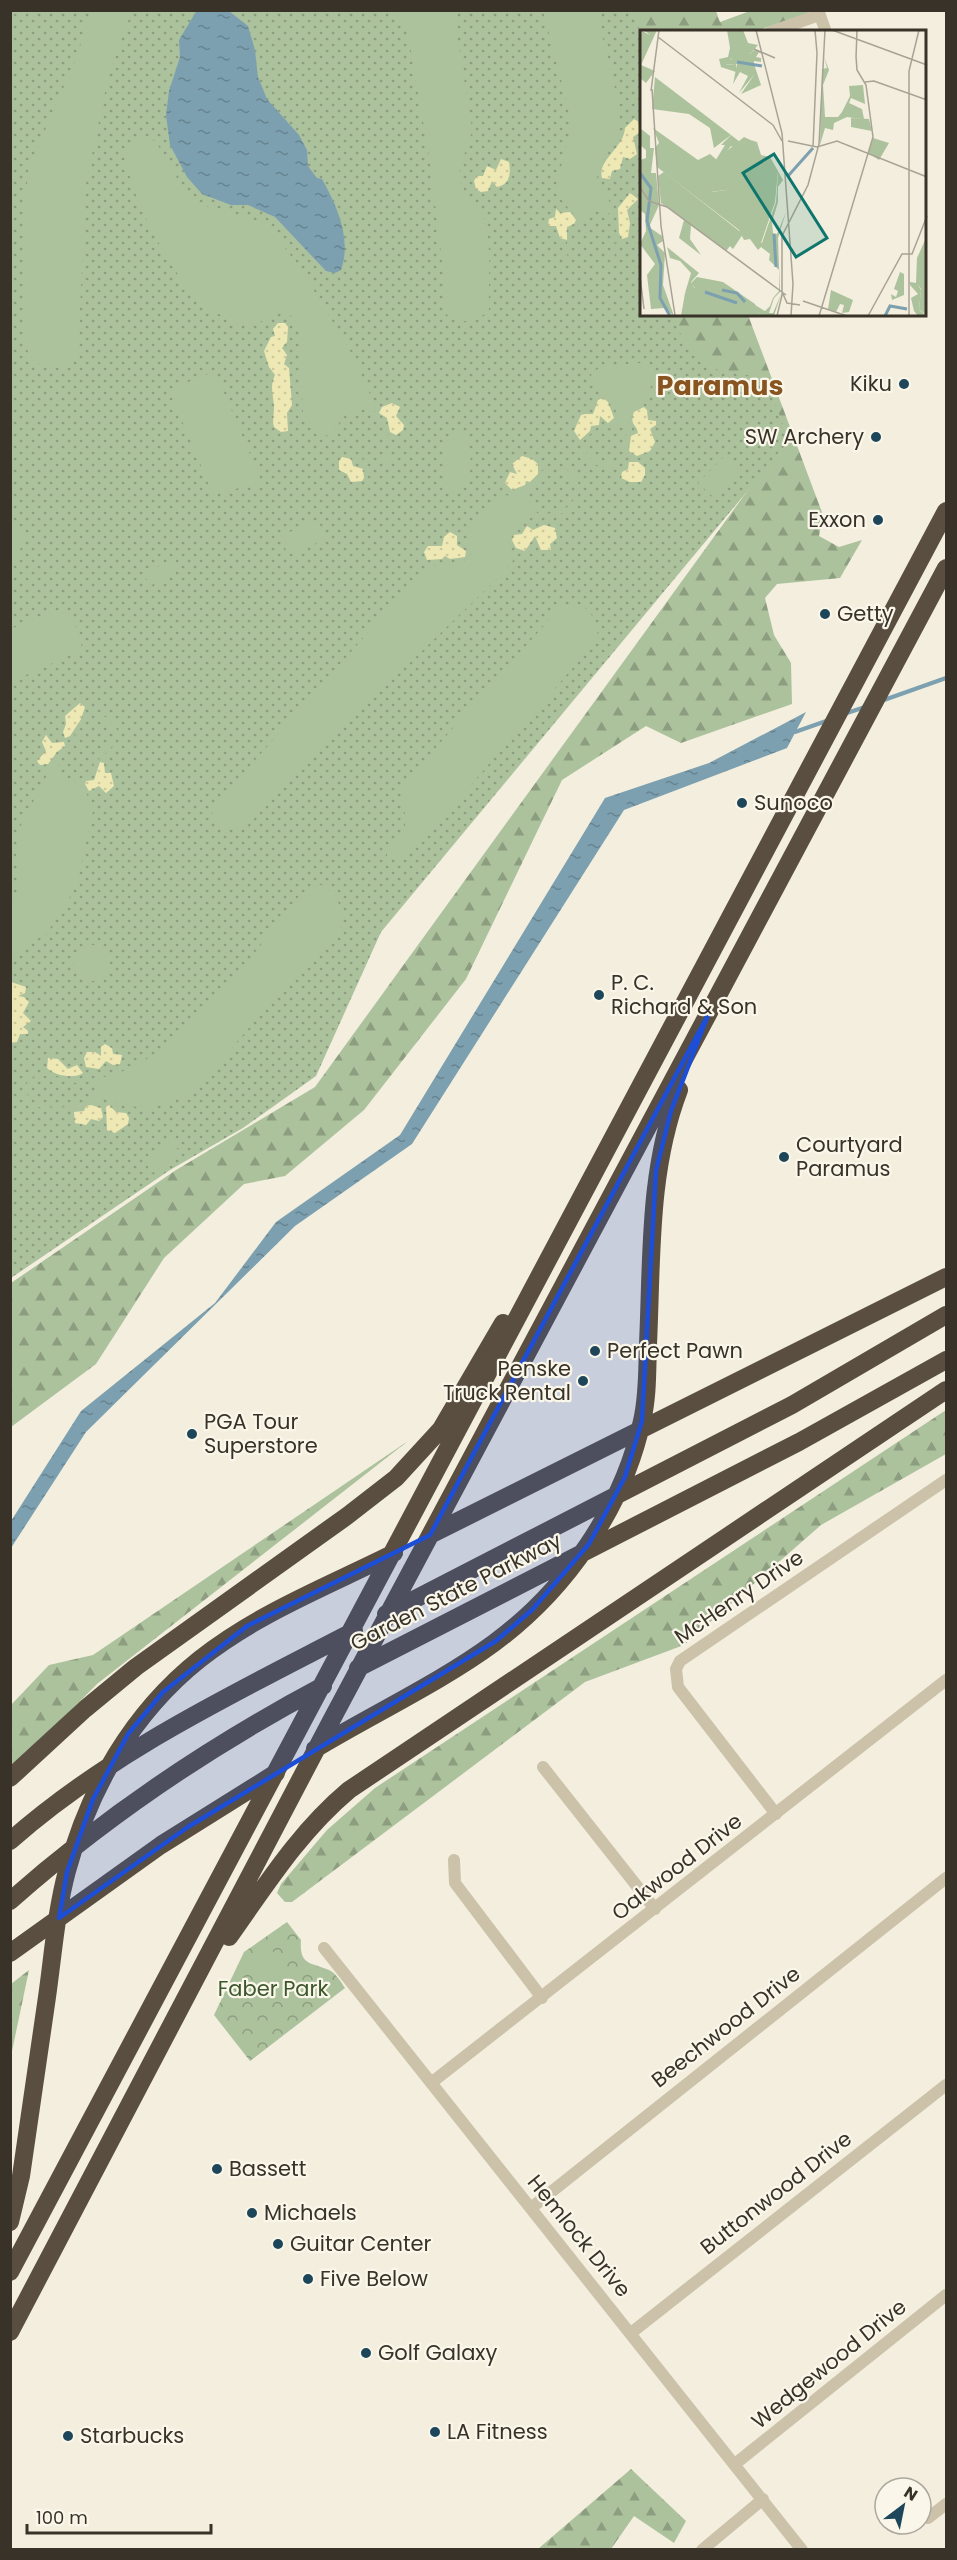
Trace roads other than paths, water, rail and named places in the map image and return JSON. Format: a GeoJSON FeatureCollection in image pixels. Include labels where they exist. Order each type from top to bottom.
{"type":"FeatureCollection","features":[{"type":"Feature","properties":{"kind":"highway"},"geometry":{"type":"LineString","coordinates":[[10,2272],[946,511]]}},
{"type":"Feature","properties":{"kind":"highway"},"geometry":{"type":"LineString","coordinates":[[10,2332],[331,1721],[946,568]]}},
{"type":"Feature","properties":{"kind":"highway"},"geometry":{"type":"LineString","coordinates":[[10,1953],[161,1845],[382,1709],[477,1655],[532,1610],[589,1544],[625,1477],[646,1401],[656,1172],[671,1111],[708,1015]]}},
{"type":"Feature","properties":{"kind":"highway"},"geometry":{"type":"LineString","coordinates":[[10,1778],[127,1674],[356,1509],[409,1466],[441,1429],[474,1368],[576,1208]]}},
{"type":"Feature","properties":{"kind":"highway"},"geometry":{"type":"LineString","coordinates":[[10,2222],[21,2176],[67,1872],[82,1827],[104,1776],[140,1719],[188,1669],[247,1626],[946,1277]]}},
{"type":"Feature","properties":{"kind":"highway","name":"Garden State Parkway"},"geometry":{"type":"LineString","coordinates":[[10,1840],[57,1803],[172,1726],[648,1481],[840,1378],[946,1315]]}},
{"type":"Feature","properties":{"kind":"highway","name":"Garden State Parkway"},"geometry":{"type":"LineString","coordinates":[[10,1901],[109,1820],[177,1772],[282,1708],[405,1642],[809,1436],[946,1360]]}},
{"type":"Feature","properties":{"kind":"highway"},"geometry":{"type":"LineString","coordinates":[[186,1997],[293,1846],[318,1817],[349,1790],[946,1390]]}},
{"type":"Feature","properties":{"kind":"street"},"geometry":{"type":"LineString","coordinates":[[776,30],[819,13],[825,30]]}},
{"type":"Feature","properties":{"kind":"street","name":"McHenry Drive"},"geometry":{"type":"LineString","coordinates":[[776,1814],[678,1687],[676,1670],[680,1661],[946,1480]]}},
{"type":"Feature","properties":{"kind":"street","name":"Oakwood Drive"},"geometry":{"type":"LineString","coordinates":[[431,2083],[946,1680]]}},
{"type":"Feature","properties":{"kind":"street"},"geometry":{"type":"LineString","coordinates":[[543,1767],[655,1909]]}},
{"type":"Feature","properties":{"kind":"street"},"geometry":{"type":"LineString","coordinates":[[454,1860],[455,1883],[542,1998]]}},
{"type":"Feature","properties":{"kind":"street","name":"Beechwood Drive"},"geometry":{"type":"LineString","coordinates":[[531,2208],[946,1878]]}},
{"type":"Feature","properties":{"kind":"street","name":"Hemlock Drive"},"geometry":{"type":"LineString","coordinates":[[324,1948],[802,2550]]}},
{"type":"Feature","properties":{"kind":"street","name":"Buttonwood Drive"},"geometry":{"type":"LineString","coordinates":[[631,2333],[946,2085]]}},
{"type":"Feature","properties":{"kind":"street","name":"Wedgewood Drive"},"geometry":{"type":"LineString","coordinates":[[735,2464],[946,2295]]}},
{"type":"Feature","properties":{"kind":"street"},"geometry":{"type":"LineString","coordinates":[[702,2550],[763,2499]]}},
{"type":"Feature","properties":{"kind":"street"},"geometry":{"type":"LineString","coordinates":[[933,2514],[946,2504]]}},
{"type":"Feature","properties":{"kind":"water"},"geometry":{"type":"Polygon","coordinates":[[[197,10],[229,11],[248,26],[255,50],[258,77],[267,99],[299,135],[307,150],[308,166],[317,178],[322,179],[338,211],[345,246],[341,270],[335,273],[326,271],[275,217],[248,205],[231,205],[202,194],[187,177],[170,145],[166,115],[169,91],[180,57],[179,40],[197,10]]]}},
{"type":"Feature","properties":{"kind":"water"},"geometry":{"type":"Polygon","coordinates":[[[806,712],[787,748],[624,810],[412,1144],[295,1226],[86,1432],[11,1548],[11,1521],[81,1411],[215,1303],[276,1222],[400,1135],[605,798],[709,763],[806,712]]]}},
{"type":"Feature","properties":{"kind":"waterway"},"geometry":{"type":"LineString","coordinates":[[884,700],[946,678]]}},
{"type":"Feature","properties":{"kind":"waterway"},"geometry":{"type":"LineString","coordinates":[[847,713],[865,707]]}},
{"type":"Feature","properties":{"kind":"waterway"},"geometry":{"type":"LineString","coordinates":[[795,732],[829,720]]}},
{"type":"Feature","properties":{"kind":"place","name":"Kiku"},"geometry":{"type":"Point","coordinates":[904,384]}},
{"type":"Feature","properties":{"kind":"place","name":"SW Archery"},"geometry":{"type":"Point","coordinates":[876,437]}},
{"type":"Feature","properties":{"kind":"place","name":"Exxon"},"geometry":{"type":"Point","coordinates":[878,520]}},
{"type":"Feature","properties":{"kind":"place","name":"Getty"},"geometry":{"type":"Point","coordinates":[825,614]}},
{"type":"Feature","properties":{"kind":"place","name":"Sunoco"},"geometry":{"type":"Point","coordinates":[742,803]}},
{"type":"Feature","properties":{"kind":"place","name":"P. C. Richard & Son"},"geometry":{"type":"Point","coordinates":[599,995]}},
{"type":"Feature","properties":{"kind":"place","name":"Courtyard Paramus"},"geometry":{"type":"Point","coordinates":[784,1157]}},
{"type":"Feature","properties":{"kind":"place","name":"Perfect Pawn"},"geometry":{"type":"Point","coordinates":[595,1351]}},
{"type":"Feature","properties":{"kind":"place","name":"Penske Truck Rental"},"geometry":{"type":"Point","coordinates":[583,1381]}},
{"type":"Feature","properties":{"kind":"place","name":"PGA Tour Superstore"},"geometry":{"type":"Point","coordinates":[192,1434]}},
{"type":"Feature","properties":{"kind":"place","name":"Bassett"},"geometry":{"type":"Point","coordinates":[217,2169]}},
{"type":"Feature","properties":{"kind":"place","name":"Michaels"},"geometry":{"type":"Point","coordinates":[252,2213]}},
{"type":"Feature","properties":{"kind":"place","name":"Guitar Center"},"geometry":{"type":"Point","coordinates":[278,2244]}},
{"type":"Feature","properties":{"kind":"place","name":"Five Below"},"geometry":{"type":"Point","coordinates":[308,2279]}},
{"type":"Feature","properties":{"kind":"place","name":"Golf Galaxy"},"geometry":{"type":"Point","coordinates":[366,2353]}},
{"type":"Feature","properties":{"kind":"place","name":"LA Fitness"},"geometry":{"type":"Point","coordinates":[435,2432]}},
{"type":"Feature","properties":{"kind":"place","name":"Starbucks"},"geometry":{"type":"Point","coordinates":[68,2436]}},
{"type":"Feature","properties":{"kind":"district","name":"Paramus"},"geometry":{"type":"Point","coordinates":[720,386]}},
{"type":"Feature","properties":{"kind":"park label","name":"Faber Park"},"geometry":{"type":"Point","coordinates":[273,1989]}}]}
